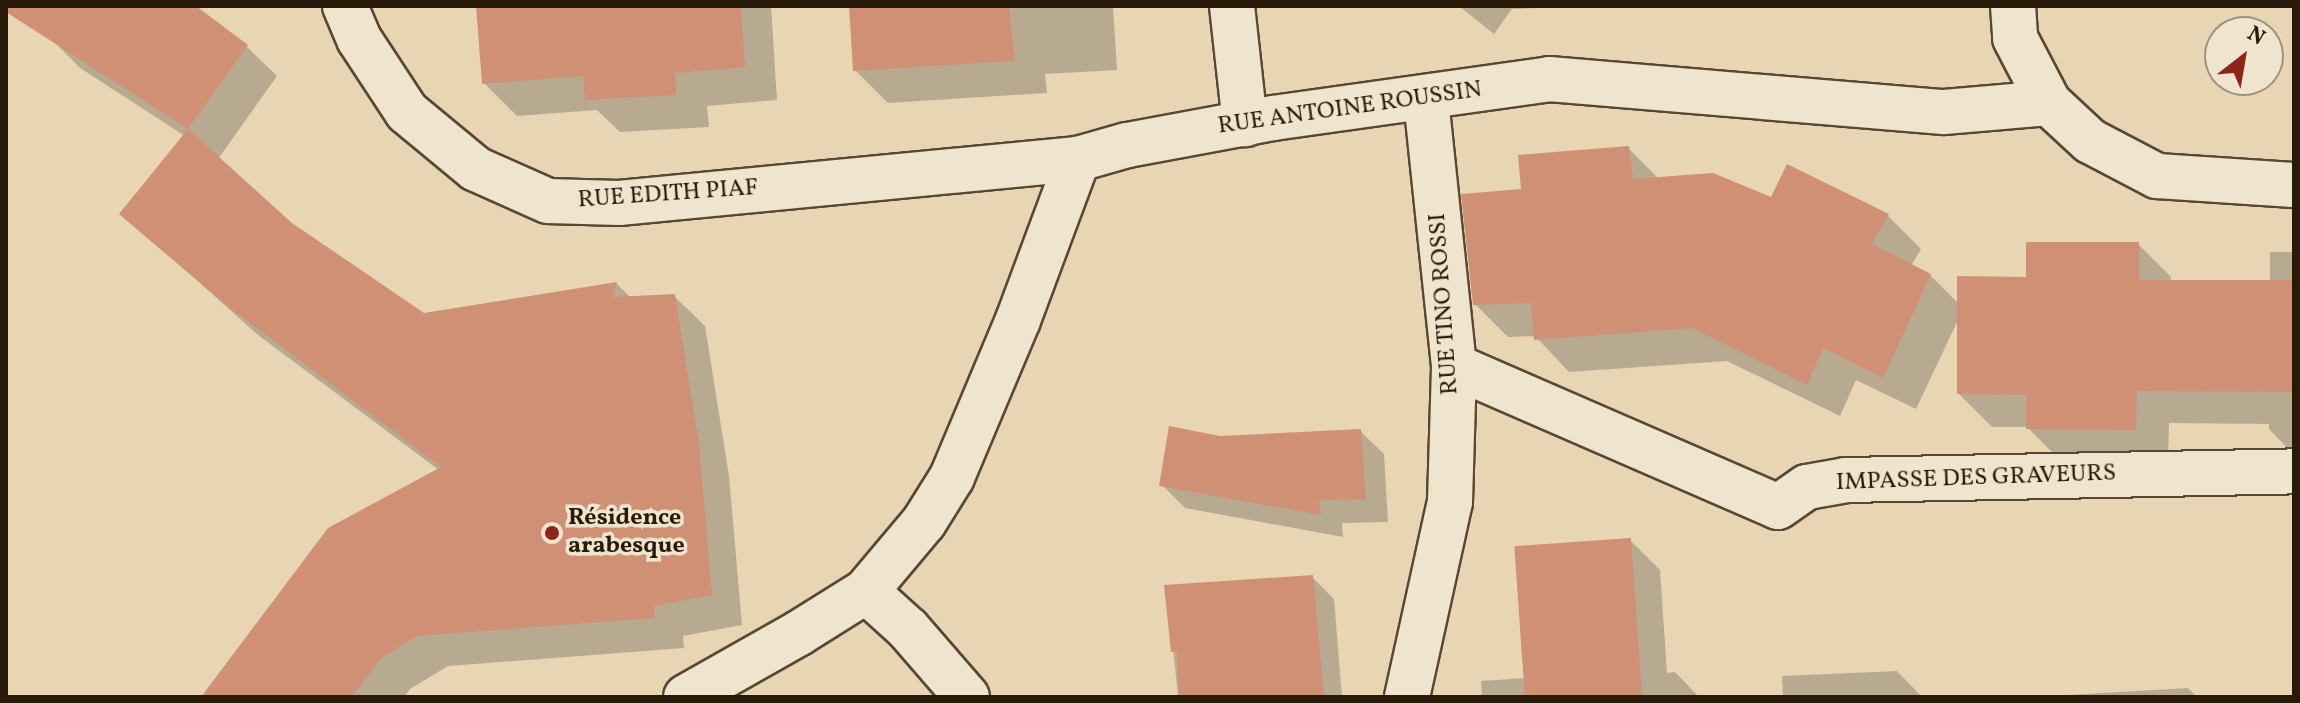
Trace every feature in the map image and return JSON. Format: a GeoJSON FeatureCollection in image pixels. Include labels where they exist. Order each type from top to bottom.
{"type":"FeatureCollection","features":[{"type":"Feature","properties":{"kind":"street","name":"RUE EDITH PIAF"},"geometry":{"type":"LineString","coordinates":[[345,6],[359,39],[407,112],[476,169],[548,201],[619,203],[1078,159]]}},
{"type":"Feature","properties":{"kind":"street"},"geometry":{"type":"LineString","coordinates":[[1232,6],[1245,124]]}},
{"type":"Feature","properties":{"kind":"street"},"geometry":{"type":"LineString","coordinates":[[2013,6],[2015,38],[2049,103],[2090,141],[2157,176],[2294,185]]}},
{"type":"Feature","properties":{"kind":"street","name":"RUE ANTOINE ROUSSIN"},"geometry":{"type":"LineString","coordinates":[[1078,159],[1127,145],[1245,124],[1549,79],[1944,112],[2049,103]]}},
{"type":"Feature","properties":{"kind":"street","name":"RUE TINO ROSSI"},"geometry":{"type":"LineString","coordinates":[[1407,697],[1450,502],[1454,366],[1426,98]]}},
{"type":"Feature","properties":{"kind":"street"},"geometry":{"type":"LineString","coordinates":[[686,697],[866,591],[916,533],[952,477],[1018,320],[1078,159]]}},
{"type":"Feature","properties":{"kind":"street","name":"IMPASSE DES GRAVEURS"},"geometry":{"type":"LineString","coordinates":[[1454,366],[1778,507],[1807,487],[1845,480],[2294,471]]}},
{"type":"Feature","properties":{"kind":"street"},"geometry":{"type":"LineString","coordinates":[[866,591],[908,629],[967,697]]}},
{"type":"Feature","properties":{"kind":"building"},"geometry":{"type":"Polygon","coordinates":[[[6,6],[196,6],[248,45],[188,129],[6,12],[6,6]]]}},
{"type":"Feature","properties":{"kind":"building"},"geometry":{"type":"Polygon","coordinates":[[[476,6],[741,6],[745,67],[675,73],[676,95],[585,100],[583,76],[482,84],[476,6]]]}},
{"type":"Feature","properties":{"kind":"building"},"geometry":{"type":"Polygon","coordinates":[[[849,6],[1009,6],[1015,61],[853,71],[849,6]]]}},
{"type":"Feature","properties":{"kind":"building"},"geometry":{"type":"Polygon","coordinates":[[[188,129],[292,223],[424,313],[617,282],[613,297],[675,294],[699,444],[712,595],[654,606],[655,618],[417,636],[380,659],[352,697],[201,697],[328,528],[441,467],[226,305],[119,214],[188,129]]]}},
{"type":"Feature","properties":{"kind":"building"},"geometry":{"type":"Polygon","coordinates":[[[1629,146],[1633,179],[1713,173],[1771,197],[1787,164],[1889,214],[1872,244],[1931,274],[1883,378],[1823,348],[1807,385],[1692,328],[1534,340],[1531,303],[1473,305],[1461,194],[1521,189],[1518,155],[1629,146]]]}},
{"type":"Feature","properties":{"kind":"building"},"geometry":{"type":"Polygon","coordinates":[[[2026,242],[2139,242],[2139,280],[2294,280],[2294,392],[2137,391],[2136,430],[2026,429],[2026,395],[1957,394],[1957,276],[2026,277],[2026,242]]]}},
{"type":"Feature","properties":{"kind":"building"},"geometry":{"type":"Polygon","coordinates":[[[1169,426],[1220,436],[1361,429],[1366,499],[1319,500],[1321,515],[1159,486],[1169,426]]]}},
{"type":"Feature","properties":{"kind":"building"},"geometry":{"type":"Polygon","coordinates":[[[1631,538],[1642,697],[1525,697],[1514,546],[1631,538]]]}},
{"type":"Feature","properties":{"kind":"building"},"geometry":{"type":"Polygon","coordinates":[[[1313,575],[1324,697],[1179,697],[1177,652],[1171,652],[1164,585],[1313,575]]]}},
{"type":"Feature","properties":{"kind":"place","name":"Résidence arabesque"},"geometry":{"type":"Point","coordinates":[552,533]}}]}
